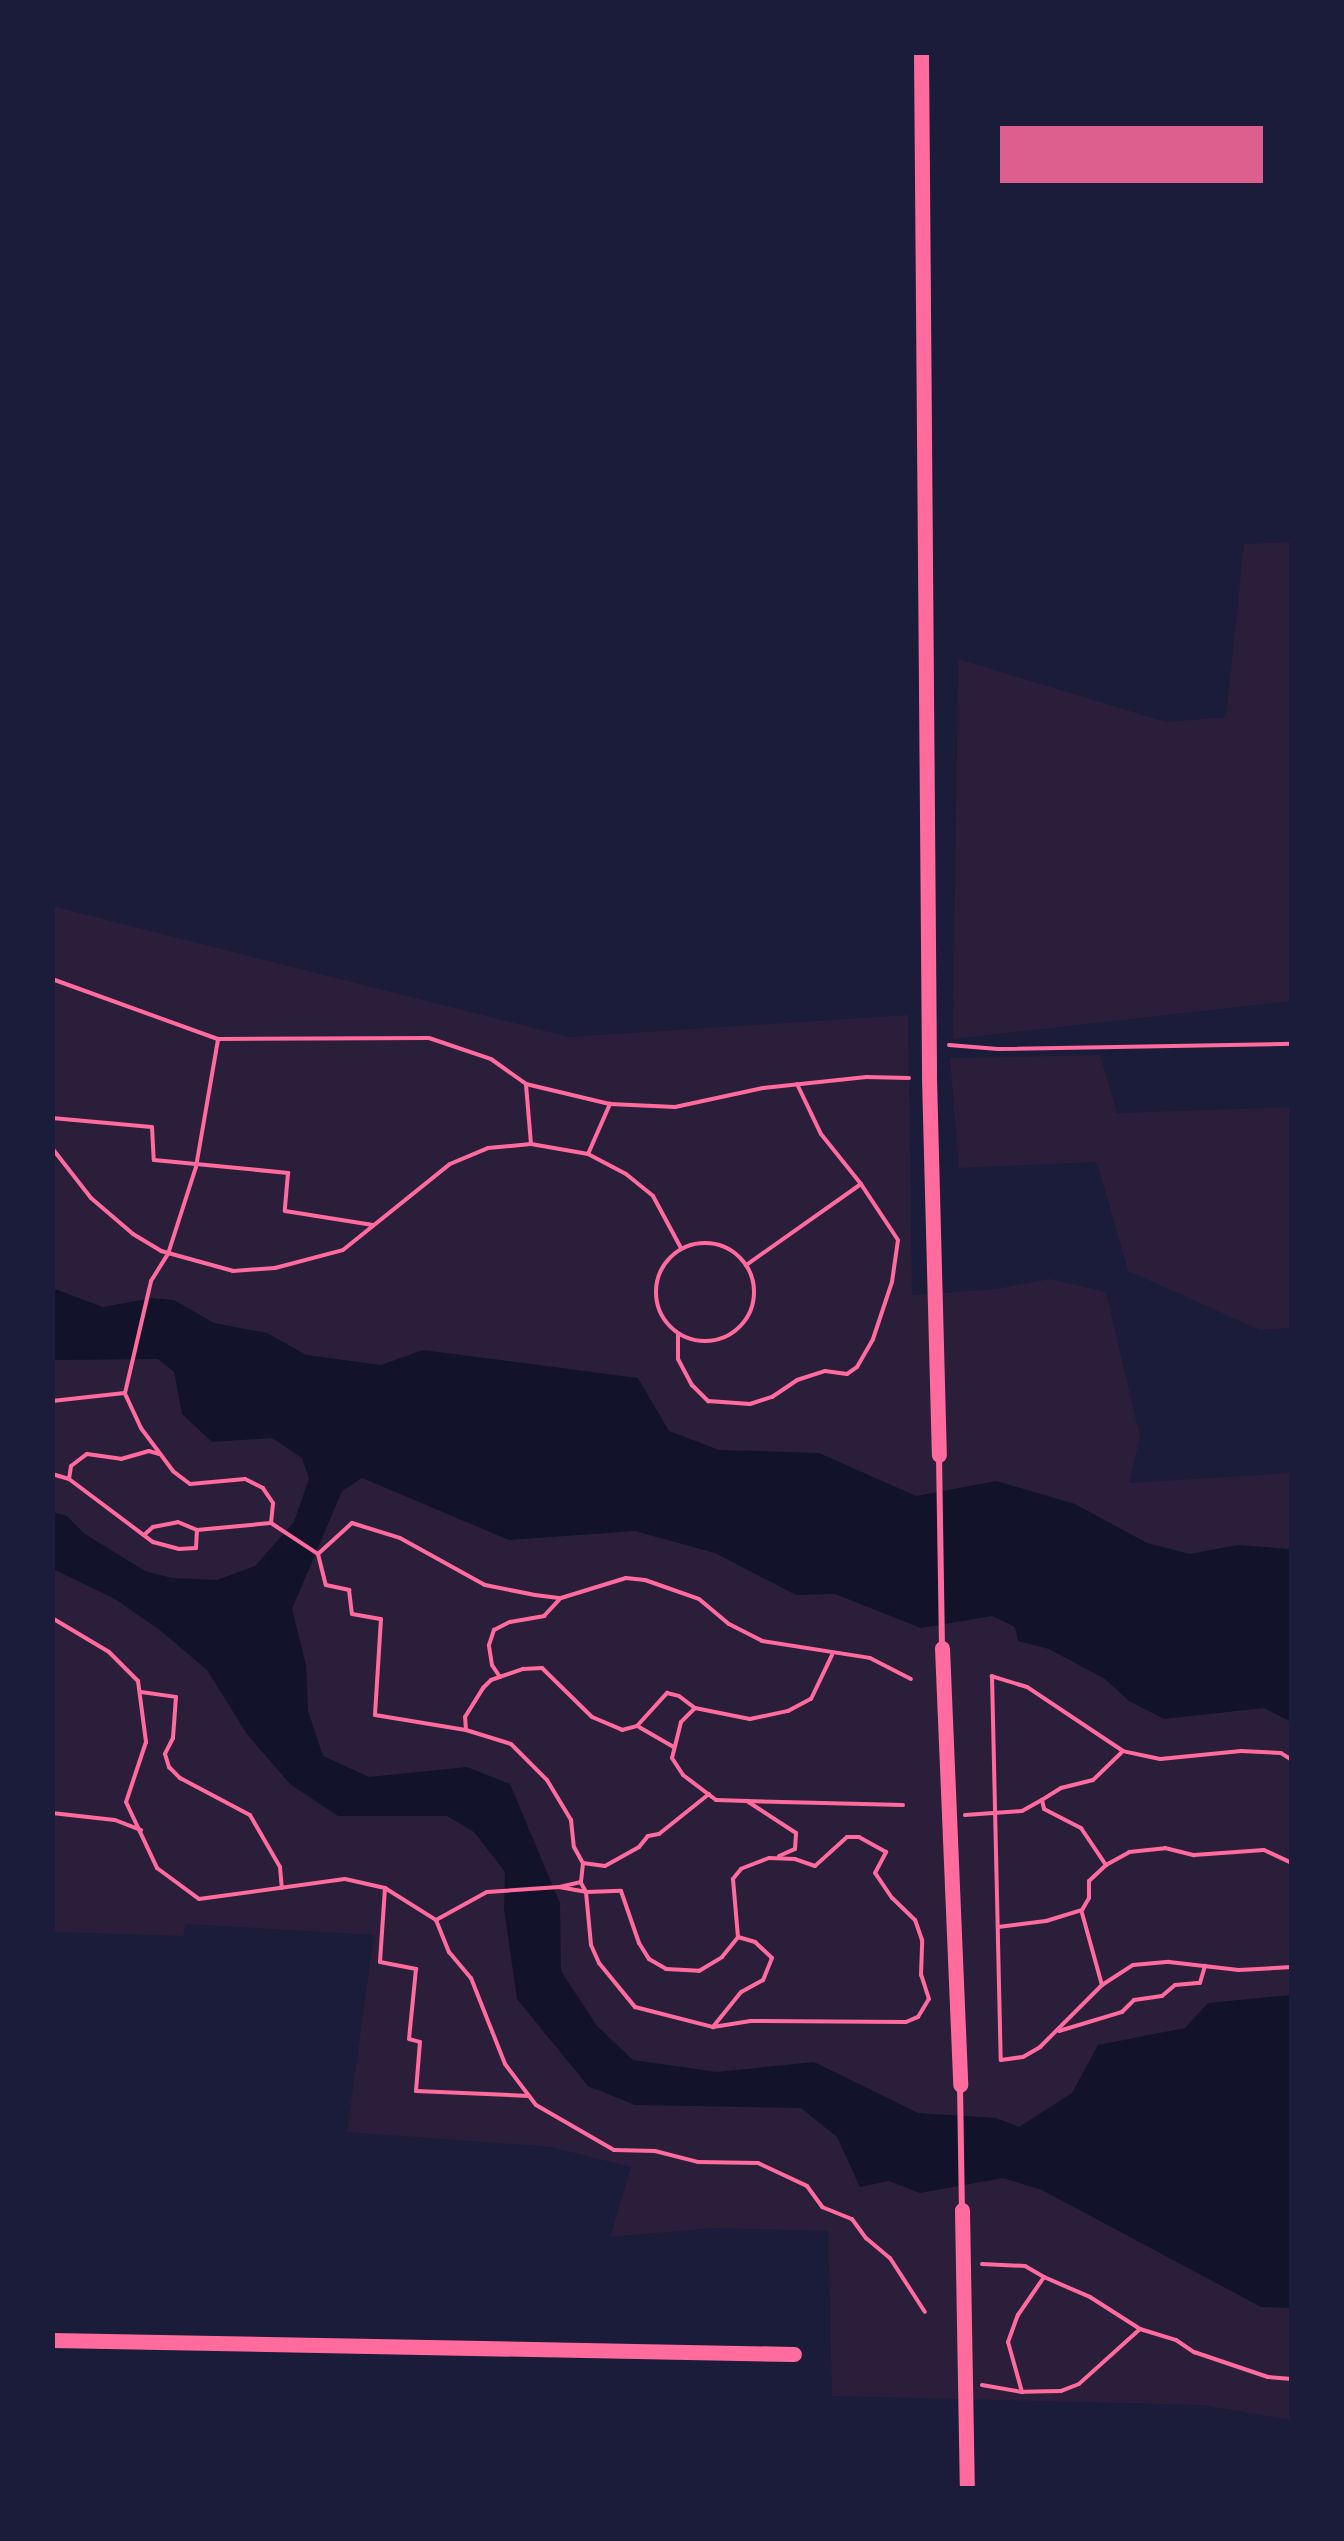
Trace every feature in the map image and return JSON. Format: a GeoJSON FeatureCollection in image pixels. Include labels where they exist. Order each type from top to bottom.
{"type":"FeatureCollection","features":[{"type":"Feature","properties":{"kind":"street"},"geometry":{"type":"LineString","coordinates":[[921,52],[929,1078],[939,1455]]}},
{"type":"Feature","properties":{"kind":"street"},"geometry":{"type":"LineString","coordinates":[[942,1648],[960,2085]]}},
{"type":"Feature","properties":{"kind":"street"},"geometry":{"type":"LineString","coordinates":[[962,2210],[967,2488]]}},
{"type":"Feature","properties":{"kind":"street"},"geometry":{"type":"LineString","coordinates":[[52,2340],[794,2354]]}},
{"type":"Feature","properties":{"kind":"lane"},"geometry":{"type":"LineString","coordinates":[[939,1455],[942,1648]]}},
{"type":"Feature","properties":{"kind":"lane"},"geometry":{"type":"LineString","coordinates":[[960,2085],[962,2210]]}},
{"type":"Feature","properties":{"kind":"path"},"geometry":{"type":"LineString","coordinates":[[52,979],[218,1039],[429,1038],[491,1059],[526,1084],[610,1104],[675,1107],[797,1084],[866,1077],[929,1078]]}},
{"type":"Feature","properties":{"kind":"path"},"geometry":{"type":"LineString","coordinates":[[218,1039],[196,1167],[168,1254],[151,1282],[124,1392],[159,1454],[190,1484],[245,1478],[263,1488],[272,1503],[271,1523]]}},
{"type":"Feature","properties":{"kind":"path"},"geometry":{"type":"LineString","coordinates":[[930,1044],[998,1049],[1292,1044]]}},
{"type":"Feature","properties":{"kind":"path"},"geometry":{"type":"LineString","coordinates":[[526,1084],[530,1144]]}},
{"type":"Feature","properties":{"kind":"path"},"geometry":{"type":"LineString","coordinates":[[678,1334],[711,1342],[739,1328],[754,1300],[754,1284],[746,1265],[727,1248],[712,1243],[681,1249],[659,1274],[656,1291],[658,1308],[678,1334],[678,1359],[692,1385],[708,1402],[730,1406],[772,1397],[797,1380],[825,1372],[846,1374],[857,1366],[882,1314],[898,1240],[821,1134],[797,1084]]}},
{"type":"Feature","properties":{"kind":"path"},"geometry":{"type":"LineString","coordinates":[[588,1154],[610,1104]]}},
{"type":"Feature","properties":{"kind":"path"},"geometry":{"type":"LineString","coordinates":[[52,1118],[152,1127],[154,1160],[288,1173],[285,1211],[374,1226]]}},
{"type":"Feature","properties":{"kind":"path"},"geometry":{"type":"LineString","coordinates":[[52,1148],[111,1216],[168,1254],[232,1271],[275,1268],[343,1250],[450,1164],[488,1148],[530,1144],[588,1154],[626,1174],[653,1196],[681,1249]]}},
{"type":"Feature","properties":{"kind":"path"},"geometry":{"type":"LineString","coordinates":[[746,1265],[860,1184]]}},
{"type":"Feature","properties":{"kind":"path"},"geometry":{"type":"LineString","coordinates":[[52,1401],[124,1392]]}},
{"type":"Feature","properties":{"kind":"path"},"geometry":{"type":"LineString","coordinates":[[68,1480],[71,1466],[87,1454],[121,1458],[149,1451],[159,1454]]}},
{"type":"Feature","properties":{"kind":"path"},"geometry":{"type":"LineString","coordinates":[[52,1474],[68,1480],[144,1536],[179,1549],[196,1548],[196,1530]]}},
{"type":"Feature","properties":{"kind":"path"},"geometry":{"type":"LineString","coordinates":[[144,1536],[153,1527],[178,1522],[196,1530],[271,1523],[318,1554],[326,1585],[349,1590],[352,1614],[381,1618],[375,1715],[466,1730],[512,1744],[547,1780],[571,1820],[574,1847],[583,1862],[580,1882],[586,1892],[591,1944],[614,1986],[635,2007],[714,2027],[751,2022],[906,2022],[918,2018],[929,1999],[915,1920],[892,1898],[876,1873],[886,1852],[859,1838],[847,1837],[815,1866],[794,1859],[769,1858]]}},
{"type":"Feature","properties":{"kind":"path"},"geometry":{"type":"LineString","coordinates":[[318,1554],[352,1523],[400,1538],[485,1585],[561,1598],[626,1578],[644,1580],[698,1599],[728,1624],[762,1641],[870,1658],[911,1679]]}},
{"type":"Feature","properties":{"kind":"path"},"geometry":{"type":"LineString","coordinates":[[500,1677],[492,1665],[489,1645],[494,1630],[510,1622],[544,1616],[561,1598]]}},
{"type":"Feature","properties":{"kind":"path"},"geometry":{"type":"LineString","coordinates":[[52,1618],[109,1652],[138,1681],[146,1742],[126,1802],[157,1868],[199,1900],[346,1880],[386,1888],[436,1920],[449,1952],[471,1978],[505,2064],[530,2096],[566,2126],[614,2150],[655,2151],[698,2162],[758,2162],[807,2186],[822,2208],[852,2219],[866,2238],[890,2258],[924,2312]]}},
{"type":"Feature","properties":{"kind":"path"},"geometry":{"type":"LineString","coordinates":[[466,1730],[465,1717],[483,1688],[523,1669],[542,1668],[604,1726],[622,1730],[636,1726],[667,1693],[696,1708],[750,1719],[788,1712],[812,1699],[833,1654]]}},
{"type":"Feature","properties":{"kind":"path"},"geometry":{"type":"LineString","coordinates":[[1292,1760],[1281,1753],[1242,1751],[1160,1759],[1123,1751],[1027,1687],[992,1676],[1001,2060],[1023,2057],[1056,2031],[1102,1984],[1133,1965],[1168,1962],[1239,1970],[1292,1967]]}},
{"type":"Feature","properties":{"kind":"path"},"geometry":{"type":"LineString","coordinates":[[140,1692],[176,1697],[173,1738],[165,1754],[169,1766],[180,1778],[250,1816],[280,1867],[282,1888]]}},
{"type":"Feature","properties":{"kind":"path"},"geometry":{"type":"LineString","coordinates":[[696,1708],[681,1722],[672,1758],[683,1774],[716,1800],[903,1806]]}},
{"type":"Feature","properties":{"kind":"path"},"geometry":{"type":"LineString","coordinates":[[636,1726],[673,1748]]}},
{"type":"Feature","properties":{"kind":"path"},"geometry":{"type":"LineString","coordinates":[[949,1815],[1022,1811],[1061,1788],[1092,1780],[1123,1751]]}},
{"type":"Feature","properties":{"kind":"path"},"geometry":{"type":"LineString","coordinates":[[583,1862],[605,1866],[639,1847],[648,1836],[659,1834],[708,1794]]}},
{"type":"Feature","properties":{"kind":"path"},"geometry":{"type":"LineString","coordinates":[[559,1887],[586,1892],[621,1891],[649,1959],[666,1969],[699,1970],[722,1957],[738,1937],[734,1879],[752,1862],[796,1850],[796,1833],[748,1800]]}},
{"type":"Feature","properties":{"kind":"path"},"geometry":{"type":"LineString","coordinates":[[1042,1800],[1044,1809],[1081,1828],[1106,1865]]}},
{"type":"Feature","properties":{"kind":"path"},"geometry":{"type":"LineString","coordinates":[[52,1813],[115,1820],[141,1830]]}},
{"type":"Feature","properties":{"kind":"path"},"geometry":{"type":"LineString","coordinates":[[998,1927],[1046,1921],[1082,1910],[1090,1898],[1090,1881],[1106,1865],[1129,1852],[1166,1848],[1194,1855],[1264,1850],[1292,1863]]}},
{"type":"Feature","properties":{"kind":"path"},"geometry":{"type":"LineString","coordinates":[[436,1920],[487,1892],[580,1882]]}},
{"type":"Feature","properties":{"kind":"path"},"geometry":{"type":"LineString","coordinates":[[386,1888],[380,1962],[416,1969],[409,2039],[420,2042],[416,2090],[530,2096]]}},
{"type":"Feature","properties":{"kind":"path"},"geometry":{"type":"LineString","coordinates":[[1082,1910],[1102,1984]]}},
{"type":"Feature","properties":{"kind":"path"},"geometry":{"type":"LineString","coordinates":[[714,2027],[741,1992],[763,1980],[772,1958],[755,1942],[738,1937]]}},
{"type":"Feature","properties":{"kind":"path"},"geometry":{"type":"LineString","coordinates":[[1056,2031],[1122,2012],[1134,2000],[1162,1996],[1175,1986],[1200,1983],[1205,1966]]}},
{"type":"Feature","properties":{"kind":"path"},"geometry":{"type":"LineString","coordinates":[[964,2263],[1026,2266],[1090,2297],[1140,2329],[1268,2377],[1292,2379]]}},
{"type":"Feature","properties":{"kind":"path"},"geometry":{"type":"LineString","coordinates":[[1022,2392],[1008,2342],[1030,2295],[1044,2278]]}},
{"type":"Feature","properties":{"kind":"path"},"geometry":{"type":"LineString","coordinates":[[966,2382],[1022,2392],[1061,2391],[1079,2384],[1140,2329]]}},
{"type":"Feature","properties":{"kind":"shaded area"},"geometry":{"type":"Polygon","coordinates":[[[1291,542],[1291,1001],[953,1039],[958,659],[1166,722],[1226,717],[1244,544],[1291,542]]]}},
{"type":"Feature","properties":{"kind":"shaded area"},"geometry":{"type":"Polygon","coordinates":[[[52,906],[569,1037],[908,1015],[912,1295],[996,1289],[1050,1279],[1106,1292],[1140,1437],[1129,1483],[1291,1473],[1291,2420],[1202,2405],[832,2396],[828,2231],[713,2228],[610,2237],[631,2167],[551,2147],[347,2132],[374,1935],[186,1924],[183,1936],[53,1932],[52,906]]]}},
{"type":"Feature","properties":{"kind":"shaded area"},"geometry":{"type":"Polygon","coordinates":[[[1100,1055],[1117,1113],[1291,1107],[1291,1328],[1260,1330],[1128,1271],[1097,1162],[959,1168],[950,1058],[1100,1055]]]}},
{"type":"Feature","properties":{"kind":"shaded area"},"geometry":{"type":"Polygon","coordinates":[[[52,1288],[103,1307],[152,1298],[174,1300],[214,1323],[267,1333],[306,1355],[381,1365],[423,1350],[638,1378],[669,1431],[719,1450],[819,1453],[916,1496],[996,1481],[1075,1504],[1147,1543],[1190,1554],[1238,1545],[1291,1549],[1291,1722],[1264,1708],[1164,1719],[1129,1701],[1105,1679],[1049,1649],[1018,1641],[1015,1627],[992,1616],[921,1628],[835,1594],[796,1595],[715,1553],[635,1531],[509,1540],[362,1478],[342,1491],[292,1609],[306,1665],[308,1711],[323,1756],[369,1777],[467,1767],[510,1784],[560,1903],[561,1971],[597,2026],[633,2060],[717,2072],[814,2062],[918,2113],[996,2118],[1019,2127],[1072,2093],[1098,2045],[1185,2028],[1208,2003],[1291,1995],[1291,2308],[1261,2307],[1042,2190],[1003,2178],[920,2193],[889,2181],[860,2187],[837,2137],[801,2108],[635,2105],[588,2086],[517,1999],[504,1909],[505,1872],[474,1832],[447,1816],[338,1816],[290,1784],[247,1734],[207,1670],[115,1599],[53,1569],[53,1512],[67,1516],[85,1534],[145,1571],[172,1578],[217,1580],[255,1566],[294,1522],[309,1479],[302,1458],[272,1438],[212,1442],[182,1414],[174,1372],[158,1359],[53,1360],[52,1288]]]}},
{"type":"Feature","properties":{"kind":"building"},"geometry":{"type":"Polygon","coordinates":[[[1000,126],[1263,126],[1263,183],[1000,183],[1000,126]]]}}]}
